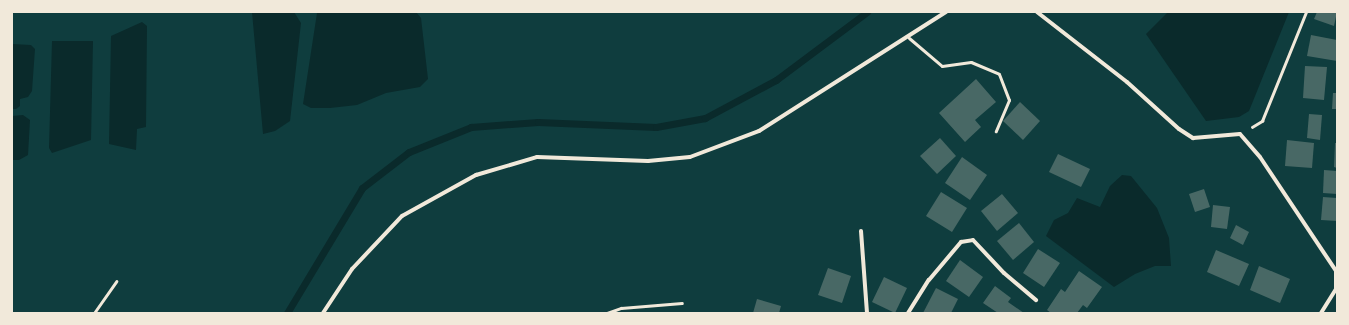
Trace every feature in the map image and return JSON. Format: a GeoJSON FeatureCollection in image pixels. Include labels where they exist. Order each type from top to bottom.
{"type":"FeatureCollection","features":[{"type":"Feature","properties":{"kind":"street"},"geometry":{"type":"LineString","coordinates":[[323,313],[352,269],[402,216],[476,175],[537,157],[648,161],[690,157],[759,131],[909,38],[946,12]]}},
{"type":"Feature","properties":{"kind":"street"},"geometry":{"type":"LineString","coordinates":[[1037,12],[1127,82],[1179,129],[1193,138],[1240,134],[1260,157],[1336,271],[1336,289],[1321,313]]}},
{"type":"Feature","properties":{"kind":"street"},"geometry":{"type":"LineString","coordinates":[[861,231],[867,313]]}},
{"type":"Feature","properties":{"kind":"street"},"geometry":{"type":"LineString","coordinates":[[908,313],[929,280],[961,242],[974,240],[1004,273],[1036,300]]}},
{"type":"Feature","properties":{"kind":"lane"},"geometry":{"type":"LineString","coordinates":[[909,38],[942,66],[971,62],[999,74],[1009,100],[996,131]]}},
{"type":"Feature","properties":{"kind":"lane"},"geometry":{"type":"LineString","coordinates":[[94,313],[116,281]]}},
{"type":"Feature","properties":{"kind":"lane"},"geometry":{"type":"LineString","coordinates":[[607,313],[621,308],[682,303]]}},
{"type":"Feature","properties":{"kind":"path"},"geometry":{"type":"LineString","coordinates":[[1240,134],[1262,121],[1306,12]]}},
{"type":"Feature","properties":{"kind":"water"},"geometry":{"type":"Polygon","coordinates":[[[252,12],[294,12],[301,23],[290,121],[275,131],[263,134],[252,12]]]}},
{"type":"Feature","properties":{"kind":"water"},"geometry":{"type":"Polygon","coordinates":[[[416,12],[421,18],[428,79],[420,87],[386,93],[357,105],[330,108],[311,108],[303,104],[317,13],[416,12]]]}},
{"type":"Feature","properties":{"kind":"water"},"geometry":{"type":"Polygon","coordinates":[[[1168,12],[1289,12],[1249,111],[1239,117],[1206,121],[1146,34],[1168,12]]]}},
{"type":"Feature","properties":{"kind":"water"},"geometry":{"type":"Polygon","coordinates":[[[142,22],[147,26],[146,127],[137,129],[136,150],[109,144],[111,36],[142,22]]]}},
{"type":"Feature","properties":{"kind":"water"},"geometry":{"type":"Polygon","coordinates":[[[52,41],[93,41],[91,140],[52,153],[49,148],[52,41]]]}},
{"type":"Feature","properties":{"kind":"water"},"geometry":{"type":"Polygon","coordinates":[[[12,44],[31,45],[35,49],[32,91],[28,97],[20,99],[20,106],[16,109],[12,109],[12,44]]]}},
{"type":"Feature","properties":{"kind":"water"},"geometry":{"type":"Polygon","coordinates":[[[23,115],[30,120],[28,155],[19,160],[12,160],[12,116],[23,115]]]}},
{"type":"Feature","properties":{"kind":"water"},"geometry":{"type":"Polygon","coordinates":[[[1122,175],[1131,176],[1157,208],[1169,238],[1171,266],[1155,266],[1135,274],[1114,287],[1046,236],[1054,220],[1068,213],[1077,198],[1100,207],[1110,186],[1122,175]]]}},
{"type":"Feature","properties":{"kind":"building"},"geometry":{"type":"Polygon","coordinates":[[[1317,12],[1337,12],[1334,26],[1314,19],[1317,12]]]}},
{"type":"Feature","properties":{"kind":"building"},"geometry":{"type":"Polygon","coordinates":[[[1311,35],[1337,40],[1337,61],[1307,56],[1311,35]]]}},
{"type":"Feature","properties":{"kind":"building"},"geometry":{"type":"Polygon","coordinates":[[[1305,66],[1327,67],[1324,100],[1303,98],[1305,66]]]}},
{"type":"Feature","properties":{"kind":"building"},"geometry":{"type":"Polygon","coordinates":[[[976,79],[996,102],[975,120],[981,127],[965,142],[939,113],[976,79]]]}},
{"type":"Feature","properties":{"kind":"building"},"geometry":{"type":"Polygon","coordinates":[[[1333,93],[1337,93],[1337,109],[1332,109],[1333,93]]]}},
{"type":"Feature","properties":{"kind":"building"},"geometry":{"type":"Polygon","coordinates":[[[1020,102],[1040,121],[1023,140],[1003,121],[1020,102]]]}},
{"type":"Feature","properties":{"kind":"building"},"geometry":{"type":"Polygon","coordinates":[[[1309,114],[1322,115],[1320,140],[1307,138],[1309,114]]]}},
{"type":"Feature","properties":{"kind":"building"},"geometry":{"type":"Polygon","coordinates":[[[940,138],[956,156],[937,174],[920,156],[940,138]]]}},
{"type":"Feature","properties":{"kind":"building"},"geometry":{"type":"Polygon","coordinates":[[[1287,140],[1314,143],[1312,168],[1285,166],[1287,140]]]}},
{"type":"Feature","properties":{"kind":"building"},"geometry":{"type":"Polygon","coordinates":[[[1335,143],[1337,143],[1337,168],[1334,167],[1335,143]]]}},
{"type":"Feature","properties":{"kind":"building"},"geometry":{"type":"Polygon","coordinates":[[[1058,154],[1090,169],[1081,187],[1049,172],[1058,154]]]}},
{"type":"Feature","properties":{"kind":"building"},"geometry":{"type":"Polygon","coordinates":[[[962,157],[987,175],[970,200],[945,183],[962,157]]]}},
{"type":"Feature","properties":{"kind":"building"},"geometry":{"type":"Polygon","coordinates":[[[1324,170],[1337,171],[1337,194],[1323,193],[1324,170]]]}},
{"type":"Feature","properties":{"kind":"building"},"geometry":{"type":"Polygon","coordinates":[[[1204,189],[1210,207],[1195,212],[1189,194],[1204,189]]]}},
{"type":"Feature","properties":{"kind":"building"},"geometry":{"type":"Polygon","coordinates":[[[941,192],[967,208],[952,232],[926,216],[941,192]]]}},
{"type":"Feature","properties":{"kind":"building"},"geometry":{"type":"Polygon","coordinates":[[[1002,194],[1018,213],[997,231],[981,211],[1002,194]]]}},
{"type":"Feature","properties":{"kind":"building"},"geometry":{"type":"Polygon","coordinates":[[[1323,197],[1337,198],[1337,221],[1321,220],[1323,197]]]}},
{"type":"Feature","properties":{"kind":"building"},"geometry":{"type":"Polygon","coordinates":[[[1213,205],[1230,207],[1227,229],[1211,227],[1213,205]]]}},
{"type":"Feature","properties":{"kind":"building"},"geometry":{"type":"Polygon","coordinates":[[[1019,223],[1034,242],[1013,260],[997,241],[1019,223]]]}},
{"type":"Feature","properties":{"kind":"building"},"geometry":{"type":"Polygon","coordinates":[[[1236,225],[1249,232],[1243,245],[1230,238],[1236,225]]]}},
{"type":"Feature","properties":{"kind":"building"},"geometry":{"type":"Polygon","coordinates":[[[1038,249],[1060,263],[1044,287],[1023,273],[1038,249]]]}},
{"type":"Feature","properties":{"kind":"building"},"geometry":{"type":"Polygon","coordinates":[[[1216,250],[1249,264],[1239,286],[1207,272],[1216,250]]]}},
{"type":"Feature","properties":{"kind":"building"},"geometry":{"type":"Polygon","coordinates":[[[960,260],[983,277],[969,297],[946,281],[960,260]]]}},
{"type":"Feature","properties":{"kind":"building"},"geometry":{"type":"Polygon","coordinates":[[[1259,266],[1290,279],[1280,303],[1250,290],[1259,266]]]}},
{"type":"Feature","properties":{"kind":"building"},"geometry":{"type":"Polygon","coordinates":[[[828,268],[851,276],[842,303],[818,295],[828,268]]]}},
{"type":"Feature","properties":{"kind":"building"},"geometry":{"type":"Polygon","coordinates":[[[1079,271],[1102,287],[1087,308],[1083,305],[1077,313],[1051,313],[1047,310],[1061,289],[1065,292],[1079,271]]]}},
{"type":"Feature","properties":{"kind":"building"},"geometry":{"type":"Polygon","coordinates":[[[884,277],[907,288],[895,313],[872,302],[884,277]]]}},
{"type":"Feature","properties":{"kind":"building"},"geometry":{"type":"Polygon","coordinates":[[[995,286],[1011,298],[1008,302],[1024,313],[998,313],[983,303],[995,286]]]}},
{"type":"Feature","properties":{"kind":"building"},"geometry":{"type":"Polygon","coordinates":[[[936,288],[958,299],[951,313],[923,313],[936,288]]]}},
{"type":"Feature","properties":{"kind":"building"},"geometry":{"type":"Polygon","coordinates":[[[757,299],[781,306],[779,313],[753,313],[757,299]]]}},
{"type":"Feature","properties":{"kind":"waterway"},"geometry":{"type":"LineString","coordinates":[[287,313],[362,188],[409,152],[471,127],[538,122],[656,127],[705,118],[776,80],[867,12]]}}]}
